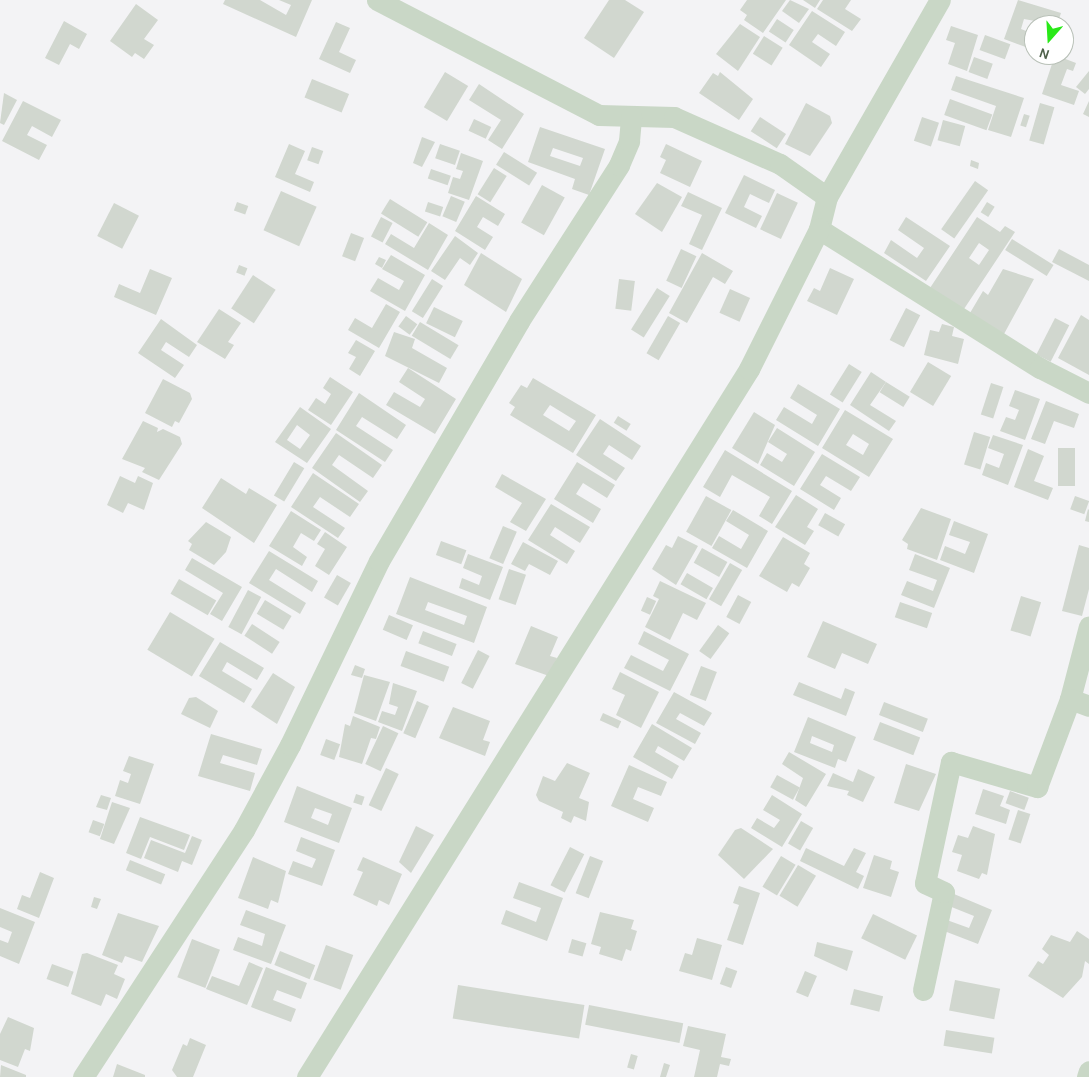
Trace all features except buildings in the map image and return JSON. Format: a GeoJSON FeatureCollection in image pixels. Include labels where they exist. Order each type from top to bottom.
{"type":"FeatureCollection","features":[{"type":"Feature","properties":{"kind":"street"},"geometry":{"type":"LineString","coordinates":[[377,0],[599,115],[674,117],[780,164],[827,197]]}},
{"type":"Feature","properties":{"kind":"street"},"geometry":{"type":"LineString","coordinates":[[308,1077],[750,369],[819,229],[827,197],[940,0]]}},
{"type":"Feature","properties":{"kind":"street"},"geometry":{"type":"LineString","coordinates":[[83,1077],[244,830],[290,745],[379,561],[519,321],[619,165],[629,141],[631,116]]}},
{"type":"Feature","properties":{"kind":"street"},"geometry":{"type":"LineString","coordinates":[[819,229],[1040,368],[1089,393]]}},
{"type":"Feature","properties":{"kind":"street"},"geometry":{"type":"LineString","coordinates":[[923,990],[944,892],[925,883],[950,762],[1037,787],[1080,702],[1089,626]]}},
{"type":"Feature","properties":{"kind":"street"},"geometry":{"type":"LineString","coordinates":[[1087,1077],[1089,1071]]}}]}
